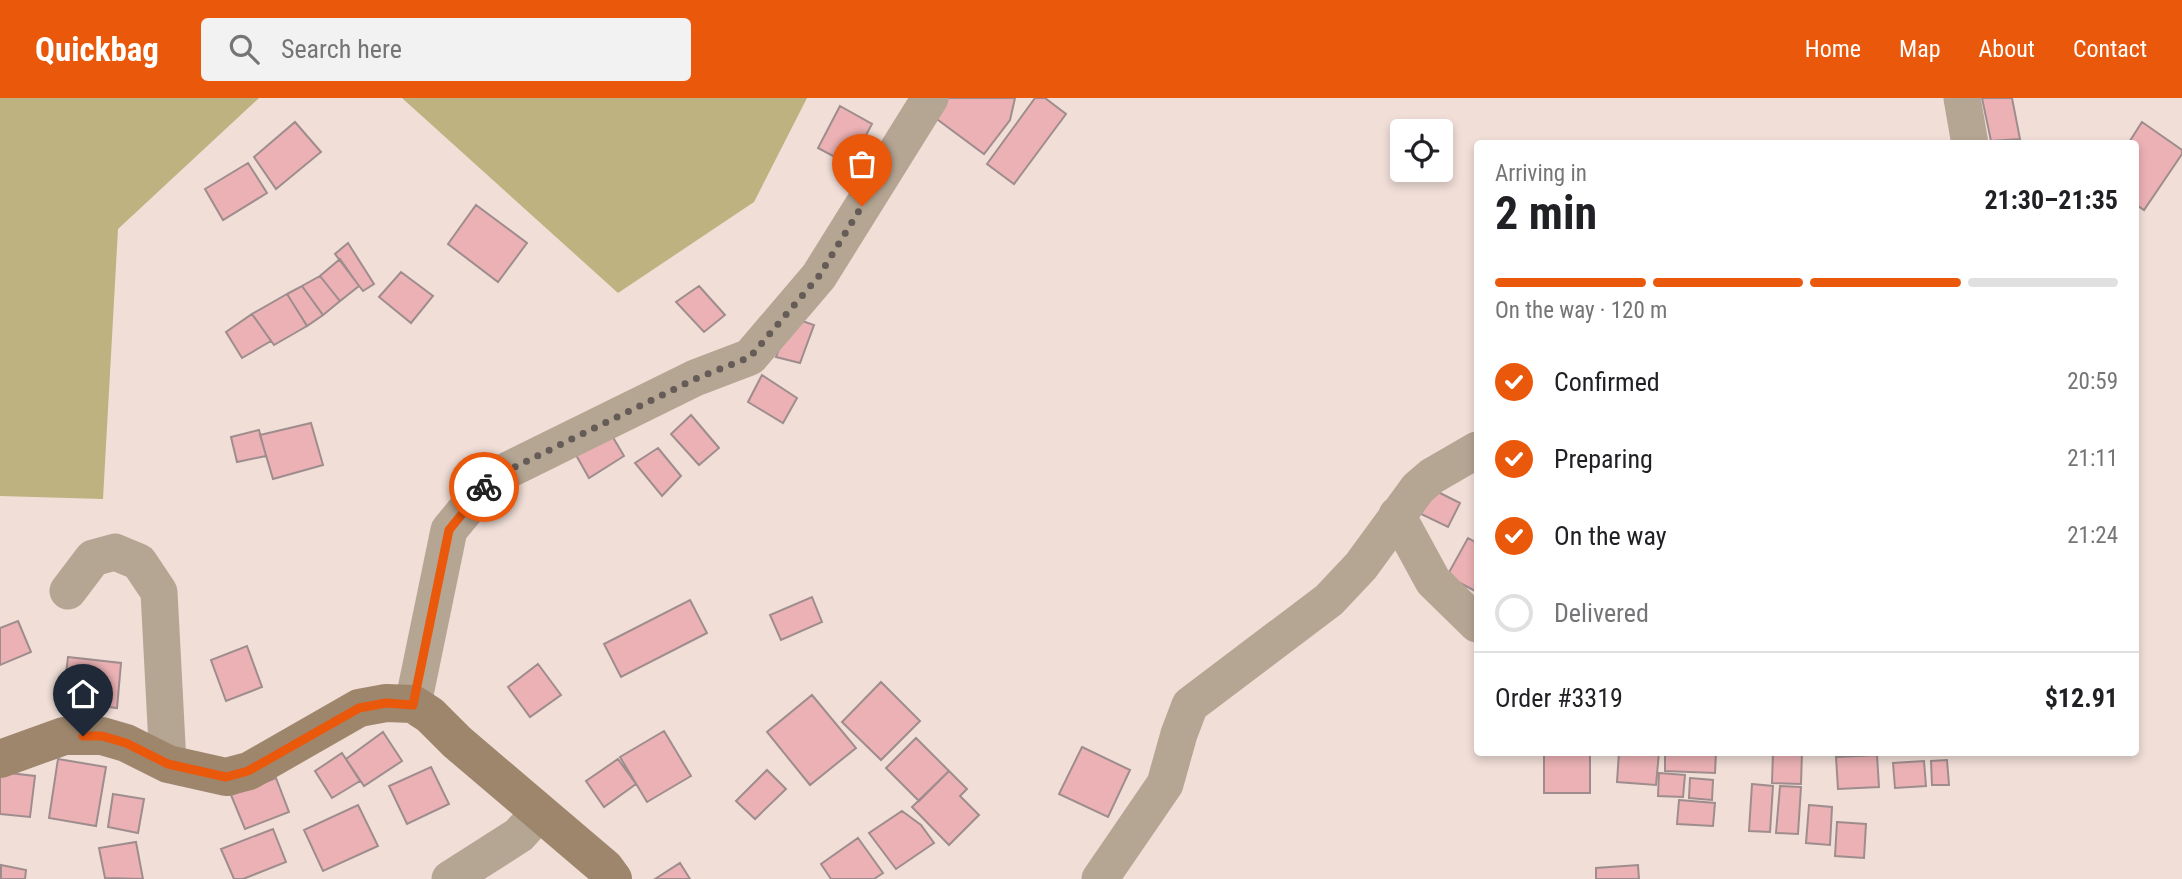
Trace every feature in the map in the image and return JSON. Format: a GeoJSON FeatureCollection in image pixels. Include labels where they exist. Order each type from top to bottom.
{"type":"FeatureCollection","features":[{"type":"Feature","properties":{"kind":"main road"},"geometry":{"type":"LineString","coordinates":[[0,759],[64,736],[102,736],[126,743],[168,764],[226,777],[248,771],[359,708],[386,703],[413,705],[430,715],[538,814],[605,869],[613,879]]}},
{"type":"Feature","properties":{"kind":"street"},"geometry":{"type":"LineString","coordinates":[[413,705],[449,530],[492,478],[695,379],[750,357],[819,276],[930,98]]}},
{"type":"Feature","properties":{"kind":"street"},"geometry":{"type":"LineString","coordinates":[[1962,98],[1969,140]]}},
{"type":"Feature","properties":{"kind":"street"},"geometry":{"type":"LineString","coordinates":[[1100,879],[1165,784],[1190,705],[1329,600],[1361,566],[1418,488],[1432,476],[1474,452]]}},
{"type":"Feature","properties":{"kind":"street"},"geometry":{"type":"LineString","coordinates":[[1397,515],[1433,581],[1474,621]]}},
{"type":"Feature","properties":{"kind":"street"},"geometry":{"type":"LineString","coordinates":[[68,591],[93,558],[115,552],[139,562],[159,592],[168,764]]}},
{"type":"Feature","properties":{"kind":"street"},"geometry":{"type":"LineString","coordinates":[[450,879],[519,835],[538,814]]}},
{"type":"Feature","properties":{"kind":"shaded area"},"geometry":{"type":"Polygon","coordinates":[[[0,98],[259,98],[118,229],[103,499],[0,496],[0,98]]]}},
{"type":"Feature","properties":{"kind":"shaded area"},"geometry":{"type":"Polygon","coordinates":[[[402,98],[807,98],[754,202],[618,293],[402,98]]]}},
{"type":"Feature","properties":{"kind":"building"},"geometry":{"type":"Polygon","coordinates":[[[944,98],[1015,98],[1010,120],[984,154],[934,117],[944,98]]]}},
{"type":"Feature","properties":{"kind":"building"},"geometry":{"type":"Polygon","coordinates":[[[1035,98],[1045,98],[1066,114],[1014,184],[987,164],[1035,98]]]}},
{"type":"Feature","properties":{"kind":"building"},"geometry":{"type":"Polygon","coordinates":[[[1982,98],[2012,98],[2020,139],[1991,140],[1982,98]]]}},
{"type":"Feature","properties":{"kind":"building"},"geometry":{"type":"Polygon","coordinates":[[[840,106],[872,124],[850,165],[818,148],[840,106]]]}},
{"type":"Feature","properties":{"kind":"building"},"geometry":{"type":"Polygon","coordinates":[[[295,122],[321,152],[276,189],[254,157],[295,122]]]}},
{"type":"Feature","properties":{"kind":"building"},"geometry":{"type":"Polygon","coordinates":[[[2142,122],[2182,150],[2182,154],[2144,210],[2139,207],[2139,140],[2131,140],[2142,122]]]}},
{"type":"Feature","properties":{"kind":"building"},"geometry":{"type":"Polygon","coordinates":[[[248,163],[267,193],[223,220],[205,189],[248,163]]]}},
{"type":"Feature","properties":{"kind":"building"},"geometry":{"type":"Polygon","coordinates":[[[476,205],[527,243],[498,282],[448,244],[476,205]]]}},
{"type":"Feature","properties":{"kind":"building"},"geometry":{"type":"Polygon","coordinates":[[[348,243],[374,284],[363,291],[335,254],[348,243]]]}},
{"type":"Feature","properties":{"kind":"building"},"geometry":{"type":"Polygon","coordinates":[[[340,259],[359,286],[340,301],[320,276],[340,259]]]}},
{"type":"Feature","properties":{"kind":"building"},"geometry":{"type":"Polygon","coordinates":[[[401,272],[433,296],[411,323],[379,297],[401,272]]]}},
{"type":"Feature","properties":{"kind":"building"},"geometry":{"type":"Polygon","coordinates":[[[320,276],[340,301],[323,315],[302,286],[320,276]]]}},
{"type":"Feature","properties":{"kind":"building"},"geometry":{"type":"Polygon","coordinates":[[[302,286],[323,315],[307,326],[287,294],[302,286]]]}},
{"type":"Feature","properties":{"kind":"building"},"geometry":{"type":"Polygon","coordinates":[[[699,286],[725,315],[704,332],[676,302],[699,286]]]}},
{"type":"Feature","properties":{"kind":"building"},"geometry":{"type":"Polygon","coordinates":[[[287,294],[307,326],[274,345],[252,314],[287,294]]]}},
{"type":"Feature","properties":{"kind":"building"},"geometry":{"type":"Polygon","coordinates":[[[252,314],[271,341],[242,358],[226,332],[252,314]]]}},
{"type":"Feature","properties":{"kind":"building"},"geometry":{"type":"Polygon","coordinates":[[[791,317],[814,325],[800,363],[776,357],[791,317]]]}},
{"type":"Feature","properties":{"kind":"building"},"geometry":{"type":"Polygon","coordinates":[[[762,375],[797,398],[783,423],[748,402],[762,375]]]}},
{"type":"Feature","properties":{"kind":"building"},"geometry":{"type":"Polygon","coordinates":[[[691,415],[719,448],[699,465],[671,434],[691,415]]]}},
{"type":"Feature","properties":{"kind":"building"},"geometry":{"type":"Polygon","coordinates":[[[311,423],[323,465],[273,479],[260,435],[311,423]]]}},
{"type":"Feature","properties":{"kind":"building"},"geometry":{"type":"Polygon","coordinates":[[[259,430],[266,456],[237,462],[231,437],[259,430]]]}},
{"type":"Feature","properties":{"kind":"building"},"geometry":{"type":"Polygon","coordinates":[[[611,434],[624,456],[589,478],[576,455],[611,434]]]}},
{"type":"Feature","properties":{"kind":"building"},"geometry":{"type":"Polygon","coordinates":[[[658,448],[681,476],[662,496],[635,463],[658,448]]]}},
{"type":"Feature","properties":{"kind":"building"},"geometry":{"type":"Polygon","coordinates":[[[1428,487],[1460,503],[1448,527],[1417,512],[1428,487]]]}},
{"type":"Feature","properties":{"kind":"building"},"geometry":{"type":"Polygon","coordinates":[[[1468,538],[1474,541],[1474,590],[1447,576],[1468,538]]]}},
{"type":"Feature","properties":{"kind":"building"},"geometry":{"type":"Polygon","coordinates":[[[812,597],[822,622],[781,640],[770,615],[812,597]]]}},
{"type":"Feature","properties":{"kind":"building"},"geometry":{"type":"Polygon","coordinates":[[[690,600],[707,633],[621,677],[604,644],[690,600]]]}},
{"type":"Feature","properties":{"kind":"building"},"geometry":{"type":"Polygon","coordinates":[[[18,621],[31,652],[0,665],[0,628],[18,621]]]}},
{"type":"Feature","properties":{"kind":"building"},"geometry":{"type":"Polygon","coordinates":[[[247,646],[262,687],[226,701],[211,660],[247,646]]]}},
{"type":"Feature","properties":{"kind":"building"},"geometry":{"type":"Polygon","coordinates":[[[68,657],[121,663],[117,708],[63,701],[68,657]]]}},
{"type":"Feature","properties":{"kind":"building"},"geometry":{"type":"Polygon","coordinates":[[[538,664],[561,695],[530,717],[508,687],[538,664]]]}},
{"type":"Feature","properties":{"kind":"building"},"geometry":{"type":"Polygon","coordinates":[[[881,682],[920,721],[881,760],[842,722],[881,682]]]}},
{"type":"Feature","properties":{"kind":"building"},"geometry":{"type":"Polygon","coordinates":[[[812,695],[856,748],[810,785],[767,732],[812,695]]]}},
{"type":"Feature","properties":{"kind":"building"},"geometry":{"type":"Polygon","coordinates":[[[664,731],[691,776],[647,802],[620,757],[664,731]]]}},
{"type":"Feature","properties":{"kind":"building"},"geometry":{"type":"Polygon","coordinates":[[[383,732],[402,761],[364,786],[346,759],[383,732]]]}},
{"type":"Feature","properties":{"kind":"building"},"geometry":{"type":"Polygon","coordinates":[[[916,738],[949,771],[919,801],[886,768],[916,738]]]}},
{"type":"Feature","properties":{"kind":"building"},"geometry":{"type":"Polygon","coordinates":[[[1082,747],[1130,770],[1108,817],[1059,794],[1082,747]]]}},
{"type":"Feature","properties":{"kind":"building"},"geometry":{"type":"Polygon","coordinates":[[[342,753],[360,781],[332,798],[315,771],[342,753]]]}},
{"type":"Feature","properties":{"kind":"building"},"geometry":{"type":"Polygon","coordinates":[[[1544,756],[1590,756],[1590,793],[1544,793],[1544,756]]]}},
{"type":"Feature","properties":{"kind":"building"},"geometry":{"type":"Polygon","coordinates":[[[1619,756],[1659,756],[1656,785],[1617,782],[1619,756]]]}},
{"type":"Feature","properties":{"kind":"building"},"geometry":{"type":"Polygon","coordinates":[[[1665,756],[1716,756],[1715,773],[1665,771],[1665,756]]]}},
{"type":"Feature","properties":{"kind":"building"},"geometry":{"type":"Polygon","coordinates":[[[1773,756],[1802,756],[1801,784],[1772,783],[1773,756]]]}},
{"type":"Feature","properties":{"kind":"building"},"geometry":{"type":"Polygon","coordinates":[[[1877,756],[1879,787],[1838,789],[1836,757],[1877,756]]]}},
{"type":"Feature","properties":{"kind":"building"},"geometry":{"type":"Polygon","coordinates":[[[58,759],[106,767],[96,826],[49,818],[58,759]]]}},
{"type":"Feature","properties":{"kind":"building"},"geometry":{"type":"Polygon","coordinates":[[[618,759],[636,784],[604,807],[586,781],[618,759]]]}},
{"type":"Feature","properties":{"kind":"building"},"geometry":{"type":"Polygon","coordinates":[[[1947,760],[1949,785],[1932,785],[1931,761],[1947,760]]]}},
{"type":"Feature","properties":{"kind":"building"},"geometry":{"type":"Polygon","coordinates":[[[1924,761],[1926,786],[1895,788],[1893,763],[1924,761]]]}},
{"type":"Feature","properties":{"kind":"building"},"geometry":{"type":"Polygon","coordinates":[[[431,767],[449,804],[407,824],[389,786],[431,767]]]}},
{"type":"Feature","properties":{"kind":"building"},"geometry":{"type":"Polygon","coordinates":[[[767,770],[786,789],[755,819],[736,801],[767,770]]]}},
{"type":"Feature","properties":{"kind":"building"},"geometry":{"type":"Polygon","coordinates":[[[949,771],[967,789],[960,796],[979,815],[949,845],[912,807],[949,771]]]}},
{"type":"Feature","properties":{"kind":"building"},"geometry":{"type":"Polygon","coordinates":[[[0,772],[35,776],[30,817],[0,814],[0,772]]]}},
{"type":"Feature","properties":{"kind":"building"},"geometry":{"type":"Polygon","coordinates":[[[1659,773],[1685,775],[1683,797],[1658,796],[1659,773]]]}},
{"type":"Feature","properties":{"kind":"building"},"geometry":{"type":"Polygon","coordinates":[[[276,778],[289,812],[245,829],[231,795],[276,778]]]}},
{"type":"Feature","properties":{"kind":"building"},"geometry":{"type":"Polygon","coordinates":[[[1690,778],[1713,780],[1712,800],[1689,798],[1690,778]]]}},
{"type":"Feature","properties":{"kind":"building"},"geometry":{"type":"Polygon","coordinates":[[[1752,784],[1773,786],[1770,832],[1749,831],[1752,784]]]}},
{"type":"Feature","properties":{"kind":"building"},"geometry":{"type":"Polygon","coordinates":[[[1780,786],[1801,787],[1798,834],[1776,833],[1780,786]]]}},
{"type":"Feature","properties":{"kind":"building"},"geometry":{"type":"Polygon","coordinates":[[[113,794],[144,799],[138,833],[108,827],[113,794]]]}},
{"type":"Feature","properties":{"kind":"building"},"geometry":{"type":"Polygon","coordinates":[[[1679,800],[1715,803],[1713,826],[1677,824],[1679,800]]]}},
{"type":"Feature","properties":{"kind":"building"},"geometry":{"type":"Polygon","coordinates":[[[358,805],[378,846],[323,871],[304,830],[358,805]]]}},
{"type":"Feature","properties":{"kind":"building"},"geometry":{"type":"Polygon","coordinates":[[[1809,805],[1832,807],[1830,845],[1806,843],[1809,805]]]}},
{"type":"Feature","properties":{"kind":"building"},"geometry":{"type":"Polygon","coordinates":[[[902,811],[921,825],[934,843],[896,869],[869,833],[902,811]]]}},
{"type":"Feature","properties":{"kind":"building"},"geometry":{"type":"Polygon","coordinates":[[[1837,822],[1866,824],[1864,858],[1835,856],[1837,822]]]}},
{"type":"Feature","properties":{"kind":"building"},"geometry":{"type":"Polygon","coordinates":[[[273,829],[286,862],[243,879],[234,879],[221,849],[273,829]]]}},
{"type":"Feature","properties":{"kind":"building"},"geometry":{"type":"Polygon","coordinates":[[[858,838],[883,873],[874,879],[831,879],[821,864],[858,838]]]}},
{"type":"Feature","properties":{"kind":"building"},"geometry":{"type":"Polygon","coordinates":[[[136,842],[143,879],[105,878],[99,848],[136,842]]]}},
{"type":"Feature","properties":{"kind":"building"},"geometry":{"type":"Polygon","coordinates":[[[680,863],[690,879],[655,879],[680,863]]]}},
{"type":"Feature","properties":{"kind":"building"},"geometry":{"type":"Polygon","coordinates":[[[1,865],[26,870],[25,879],[1,879],[1,865]]]}},
{"type":"Feature","properties":{"kind":"building"},"geometry":{"type":"Polygon","coordinates":[[[1638,865],[1639,879],[1596,879],[1596,868],[1638,865]]]}},
{"type":"Feature","properties":{"kind":"way so far"},"geometry":{"type":"LineString","coordinates":[[484,487],[492,478],[695,379],[750,357],[819,276],[862,206]]}},
{"type":"Feature","properties":{"kind":"route"},"geometry":{"type":"LineString","coordinates":[[83,736],[102,736],[126,743],[168,764],[226,777],[248,771],[359,708],[386,703],[413,705],[449,530],[484,487]]}}]}
